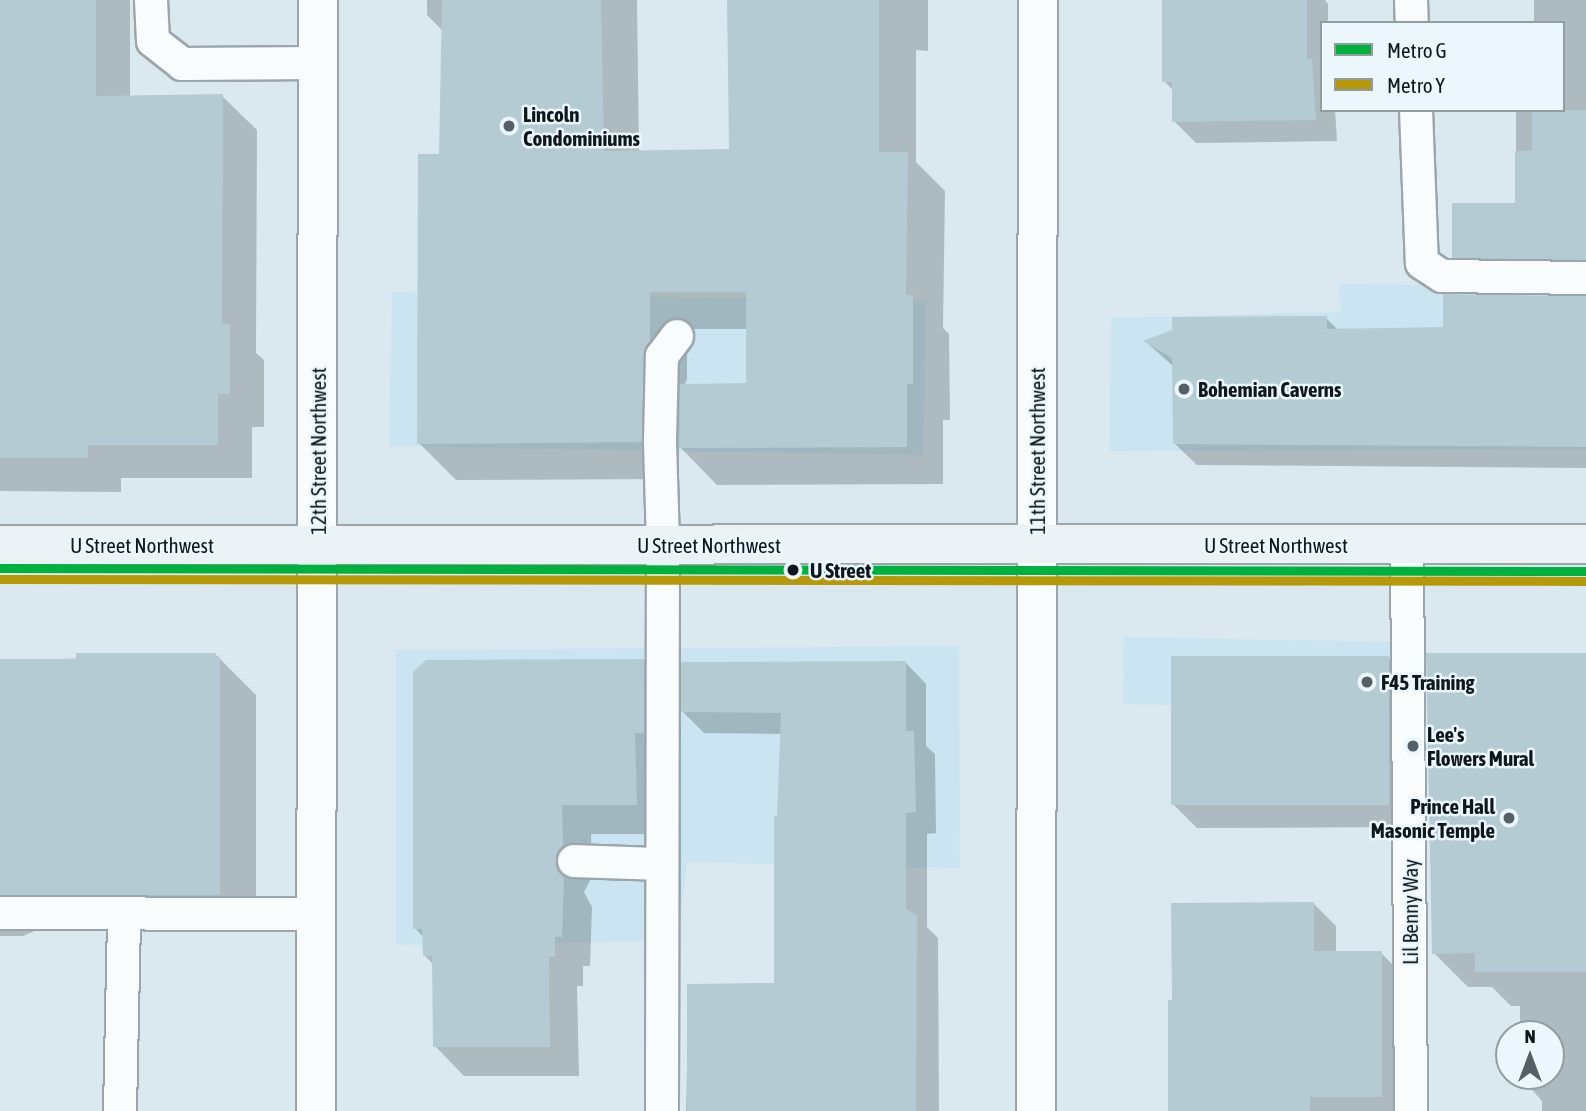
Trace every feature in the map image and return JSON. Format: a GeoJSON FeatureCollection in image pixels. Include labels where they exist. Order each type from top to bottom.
{"type":"FeatureCollection","features":[{"type":"Feature","properties":{"kind":"main road","name":"U Street Northwest"},"geometry":{"type":"LineString","coordinates":[[0,545],[1586,544]]}},
{"type":"Feature","properties":{"kind":"street","name":"12th Street Northwest"},"geometry":{"type":"LineString","coordinates":[[316,1111],[318,0]]}},
{"type":"Feature","properties":{"kind":"street","name":"11th Street Northwest"},"geometry":{"type":"LineString","coordinates":[[1036,1111],[1038,0]]}},
{"type":"Feature","properties":{"kind":"lane"},"geometry":{"type":"LineString","coordinates":[[151,0],[153,41],[182,64],[318,63]]}},
{"type":"Feature","properties":{"kind":"lane"},"geometry":{"type":"LineString","coordinates":[[1411,0],[1412,21]]}},
{"type":"Feature","properties":{"kind":"lane"},"geometry":{"type":"LineString","coordinates":[[1416,112],[1422,263],[1442,276],[1586,278]]}},
{"type":"Feature","properties":{"kind":"lane"},"geometry":{"type":"LineString","coordinates":[[662,1111],[663,544],[660,454],[662,356],[677,336]]}},
{"type":"Feature","properties":{"kind":"lane","name":"Lil Benny Way"},"geometry":{"type":"LineString","coordinates":[[1407,544],[1411,1111]]}},
{"type":"Feature","properties":{"kind":"lane"},"geometry":{"type":"LineString","coordinates":[[574,861],[662,864]]}},
{"type":"Feature","properties":{"kind":"lane"},"geometry":{"type":"LineString","coordinates":[[0,913],[317,914]]}},
{"type":"Feature","properties":{"kind":"lane"},"geometry":{"type":"LineString","coordinates":[[120,1111],[124,914]]}},
{"type":"Feature","properties":{"kind":"shaded area"},"geometry":{"type":"Polygon","coordinates":[[[1339,284],[1586,286],[1586,449],[1110,451],[1111,318],[1341,312],[1339,284]]]}},
{"type":"Feature","properties":{"kind":"shaded area"},"geometry":{"type":"Polygon","coordinates":[[[392,292],[926,301],[923,455],[389,446],[392,292]]]}},
{"type":"Feature","properties":{"kind":"shaded area"},"geometry":{"type":"Polygon","coordinates":[[[1124,637],[1402,642],[1401,709],[1123,704],[1124,637]]]}},
{"type":"Feature","properties":{"kind":"shaded area"},"geometry":{"type":"Polygon","coordinates":[[[959,646],[960,868],[687,862],[678,941],[396,945],[396,650],[959,646]]]}},
{"type":"Feature","properties":{"kind":"building"},"geometry":{"type":"Polygon","coordinates":[[[0,0],[96,0],[96,96],[223,94],[222,324],[230,324],[230,394],[218,394],[218,445],[88,445],[88,458],[0,458],[0,0]]]}},
{"type":"Feature","properties":{"kind":"building","name":"Lincoln Condominiums"},"geometry":{"type":"Polygon","coordinates":[[[442,0],[601,0],[604,151],[729,149],[727,0],[879,0],[879,152],[908,152],[906,295],[913,295],[913,384],[907,384],[907,447],[679,448],[680,384],[746,383],[746,292],[650,292],[650,341],[644,356],[642,442],[417,444],[418,154],[439,154],[442,0]]]}},
{"type":"Feature","properties":{"kind":"building"},"geometry":{"type":"Polygon","coordinates":[[[1162,0],[1307,0],[1307,59],[1312,59],[1316,120],[1172,122],[1172,82],[1162,82],[1162,0]]]}},
{"type":"Feature","properties":{"kind":"building"},"geometry":{"type":"Polygon","coordinates":[[[1586,110],[1586,260],[1452,258],[1452,203],[1515,203],[1515,151],[1532,151],[1532,112],[1586,110]]]}},
{"type":"Feature","properties":{"kind":"building"},"geometry":{"type":"Polygon","coordinates":[[[1443,294],[1586,296],[1586,447],[1173,444],[1172,358],[1143,341],[1172,330],[1172,317],[1327,316],[1327,329],[1443,327],[1443,294]]]}},
{"type":"Feature","properties":{"kind":"building"},"geometry":{"type":"Polygon","coordinates":[[[76,653],[216,653],[216,657],[220,657],[220,895],[0,895],[0,659],[76,659],[76,653]]]}},
{"type":"Feature","properties":{"kind":"building","name":"Prince Hall Masonic Temple"},"geometry":{"type":"Polygon","coordinates":[[[1426,653],[1586,653],[1586,972],[1475,972],[1475,953],[1432,954],[1426,653]]]}},
{"type":"Feature","properties":{"kind":"building"},"geometry":{"type":"Polygon","coordinates":[[[1171,656],[1389,656],[1389,805],[1171,805],[1171,656]]]}},
{"type":"Feature","properties":{"kind":"building"},"geometry":{"type":"Polygon","coordinates":[[[644,659],[644,733],[635,733],[637,805],[562,805],[563,847],[556,861],[564,876],[562,937],[555,937],[555,957],[549,957],[550,1047],[433,1047],[432,956],[423,956],[422,929],[413,929],[413,672],[426,660],[644,659]]]}},
{"type":"Feature","properties":{"kind":"building"},"geometry":{"type":"Polygon","coordinates":[[[906,661],[906,731],[914,731],[916,812],[906,813],[906,909],[917,915],[916,1111],[687,1111],[687,984],[774,983],[774,816],[777,816],[781,713],[681,712],[681,662],[906,661]]]}},
{"type":"Feature","properties":{"kind":"building"},"geometry":{"type":"Polygon","coordinates":[[[1314,902],[1314,951],[1382,951],[1382,1097],[1310,1097],[1310,1111],[1168,1111],[1168,1000],[1172,1000],[1171,903],[1314,902]]]}},
{"type":"Feature","properties":{"kind":"metro line","name":"G"},"geometry":{"type":"LineString","coordinates":[[0,568],[1586,571]]}},
{"type":"Feature","properties":{"kind":"metro line","name":"Y"},"geometry":{"type":"LineString","coordinates":[[0,579],[1586,581]]}},
{"type":"Feature","properties":{"kind":"place","name":"Lincoln Condominiums"},"geometry":{"type":"Point","coordinates":[509,126]}},
{"type":"Feature","properties":{"kind":"place","name":"Bohemian Caverns"},"geometry":{"type":"Point","coordinates":[1184,389]}},
{"type":"Feature","properties":{"kind":"place","name":"U Street"},"geometry":{"type":"Point","coordinates":[793,570]}},
{"type":"Feature","properties":{"kind":"place","name":"F45 Training"},"geometry":{"type":"Point","coordinates":[1367,682]}},
{"type":"Feature","properties":{"kind":"place","name":"Lee's Flowers Mural"},"geometry":{"type":"Point","coordinates":[1413,746]}},
{"type":"Feature","properties":{"kind":"place","name":"Prince Hall Masonic Temple"},"geometry":{"type":"Point","coordinates":[1509,818]}}]}
